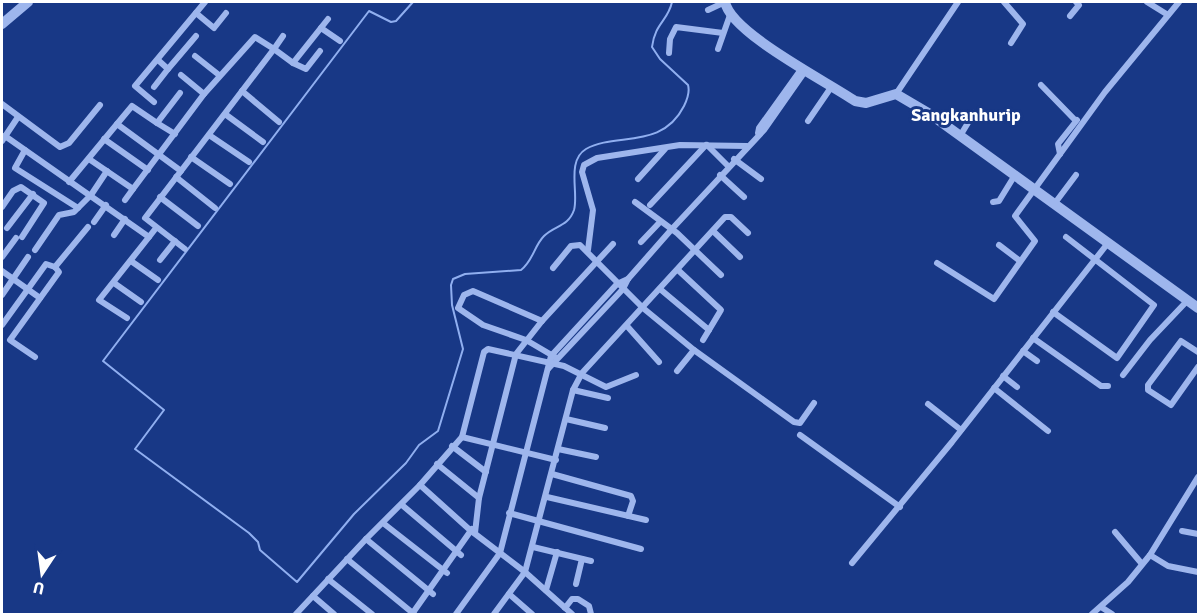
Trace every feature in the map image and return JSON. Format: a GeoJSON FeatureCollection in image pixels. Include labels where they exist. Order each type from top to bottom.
{"type":"FeatureCollection","features":[{"type":"Feature","properties":{"kind":"street"},"geometry":{"type":"LineString","coordinates":[[2,24],[28,2]]}},
{"type":"Feature","properties":{"kind":"street"},"geometry":{"type":"LineString","coordinates":[[154,102],[135,87],[205,2]]}},
{"type":"Feature","properties":{"kind":"street"},"geometry":{"type":"LineString","coordinates":[[708,10],[725,2],[730,15],[755,37],[862,103],[896,94],[958,2]]}},
{"type":"Feature","properties":{"kind":"street"},"geometry":{"type":"LineString","coordinates":[[1004,2],[1023,24],[1011,43]]}},
{"type":"Feature","properties":{"kind":"street"},"geometry":{"type":"LineString","coordinates":[[1070,16],[1079,5],[1076,2]]}},
{"type":"Feature","properties":{"kind":"street"},"geometry":{"type":"LineString","coordinates":[[1147,2],[1168,15]]}},
{"type":"Feature","properties":{"kind":"street"},"geometry":{"type":"LineString","coordinates":[[937,262],[992,299],[1036,238],[1015,218],[1070,132],[1179,2]]}},
{"type":"Feature","properties":{"kind":"street"},"geometry":{"type":"LineString","coordinates":[[196,13],[214,28],[226,14]]}},
{"type":"Feature","properties":{"kind":"street"},"geometry":{"type":"LineString","coordinates":[[718,49],[730,15]]}},
{"type":"Feature","properties":{"kind":"street"},"geometry":{"type":"LineString","coordinates":[[293,63],[328,19]]}},
{"type":"Feature","properties":{"kind":"street"},"geometry":{"type":"LineString","coordinates":[[669,53],[670,39],[676,27],[723,33]]}},
{"type":"Feature","properties":{"kind":"street"},"geometry":{"type":"LineString","coordinates":[[321,28],[340,41]]}},
{"type":"Feature","properties":{"kind":"street"},"geometry":{"type":"LineString","coordinates":[[154,87],[196,36]]}},
{"type":"Feature","properties":{"kind":"street"},"geometry":{"type":"LineString","coordinates":[[185,249],[145,218],[283,36]]}},
{"type":"Feature","properties":{"kind":"street"},"geometry":{"type":"LineString","coordinates":[[124,200],[219,75],[255,37],[293,63],[306,69],[320,51]]}},
{"type":"Feature","properties":{"kind":"street"},"geometry":{"type":"LineString","coordinates":[[195,56],[219,75]]}},
{"type":"Feature","properties":{"kind":"street"},"geometry":{"type":"LineString","coordinates":[[158,60],[168,69]]}},
{"type":"Feature","properties":{"kind":"street"},"geometry":{"type":"LineString","coordinates":[[552,362],[623,289],[628,279],[747,146],[804,69]]}},
{"type":"Feature","properties":{"kind":"street"},"geometry":{"type":"LineString","coordinates":[[181,75],[204,94]]}},
{"type":"Feature","properties":{"kind":"street"},"geometry":{"type":"LineString","coordinates":[[1041,85],[1078,122]]}},
{"type":"Feature","properties":{"kind":"street"},"geometry":{"type":"LineString","coordinates":[[808,121],[832,86]]}},
{"type":"Feature","properties":{"kind":"street"},"geometry":{"type":"LineString","coordinates":[[242,91],[279,122]]}},
{"type":"Feature","properties":{"kind":"street"},"geometry":{"type":"LineString","coordinates":[[158,123],[180,93]]}},
{"type":"Feature","properties":{"kind":"street"},"geometry":{"type":"LineString","coordinates":[[896,94],[1016,175],[1195,306],[1173,318],[1150,340],[1123,375]]}},
{"type":"Feature","properties":{"kind":"street"},"geometry":{"type":"LineString","coordinates":[[2,104],[57,146],[63,147],[100,105]]}},
{"type":"Feature","properties":{"kind":"street"},"geometry":{"type":"LineString","coordinates":[[69,182],[132,106],[175,134]]}},
{"type":"Feature","properties":{"kind":"street"},"geometry":{"type":"LineString","coordinates":[[960,136],[974,113]]}},
{"type":"Feature","properties":{"kind":"street"},"geometry":{"type":"LineString","coordinates":[[225,114],[263,142]]}},
{"type":"Feature","properties":{"kind":"street"},"geometry":{"type":"LineString","coordinates":[[18,117],[3,138],[25,150],[149,237]]}},
{"type":"Feature","properties":{"kind":"street"},"geometry":{"type":"LineString","coordinates":[[117,124],[181,171]]}},
{"type":"Feature","properties":{"kind":"street"},"geometry":{"type":"LineString","coordinates":[[209,135],[249,162]]}},
{"type":"Feature","properties":{"kind":"street"},"geometry":{"type":"LineString","coordinates":[[104,139],[148,170]]}},
{"type":"Feature","properties":{"kind":"street"},"geometry":{"type":"LineString","coordinates":[[588,250],[593,210],[582,172],[584,165],[597,158],[680,144],[747,146]]}},
{"type":"Feature","properties":{"kind":"street"},"geometry":{"type":"LineString","coordinates":[[707,145],[728,166]]}},
{"type":"Feature","properties":{"kind":"street"},"geometry":{"type":"LineString","coordinates":[[650,205],[707,145]]}},
{"type":"Feature","properties":{"kind":"street"},"geometry":{"type":"LineString","coordinates":[[638,179],[666,148]]}},
{"type":"Feature","properties":{"kind":"street"},"geometry":{"type":"LineString","coordinates":[[25,150],[15,168],[78,208]]}},
{"type":"Feature","properties":{"kind":"street"},"geometry":{"type":"LineString","coordinates":[[192,157],[230,184]]}},
{"type":"Feature","properties":{"kind":"street"},"geometry":{"type":"LineString","coordinates":[[89,159],[133,189]]}},
{"type":"Feature","properties":{"kind":"street"},"geometry":{"type":"LineString","coordinates":[[734,159],[761,179]]}},
{"type":"Feature","properties":{"kind":"street"},"geometry":{"type":"LineString","coordinates":[[35,250],[59,215],[74,212],[91,195],[107,171]]}},
{"type":"Feature","properties":{"kind":"street"},"geometry":{"type":"LineString","coordinates":[[720,175],[744,197]]}},
{"type":"Feature","properties":{"kind":"street"},"geometry":{"type":"LineString","coordinates":[[993,202],[999,201],[1016,175]]}},
{"type":"Feature","properties":{"kind":"street"},"geometry":{"type":"LineString","coordinates":[[1055,203],[1076,175]]}},
{"type":"Feature","properties":{"kind":"street"},"geometry":{"type":"LineString","coordinates":[[176,177],[215,208]]}},
{"type":"Feature","properties":{"kind":"street"},"geometry":{"type":"LineString","coordinates":[[2,207],[19,188],[33,194],[44,206],[2,257]]}},
{"type":"Feature","properties":{"kind":"street"},"geometry":{"type":"LineString","coordinates":[[7,228],[33,194]]}},
{"type":"Feature","properties":{"kind":"street"},"geometry":{"type":"LineString","coordinates":[[160,197],[198,226]]}},
{"type":"Feature","properties":{"kind":"street"},"geometry":{"type":"LineString","coordinates":[[634,202],[671,230],[721,275]]}},
{"type":"Feature","properties":{"kind":"street"},"geometry":{"type":"LineString","coordinates":[[55,267],[106,205]]}},
{"type":"Feature","properties":{"kind":"street"},"geometry":{"type":"LineString","coordinates":[[494,615],[525,572],[547,497],[573,390],[582,373],[728,216],[748,233]]}},
{"type":"Feature","properties":{"kind":"street"},"geometry":{"type":"LineString","coordinates":[[114,235],[125,219]]}},
{"type":"Feature","properties":{"kind":"street"},"geometry":{"type":"LineString","coordinates":[[641,242],[660,222]]}},
{"type":"Feature","properties":{"kind":"street"},"geometry":{"type":"LineString","coordinates":[[127,318],[99,300],[156,228]]}},
{"type":"Feature","properties":{"kind":"street"},"geometry":{"type":"LineString","coordinates":[[713,231],[740,257]]}},
{"type":"Feature","properties":{"kind":"street"},"geometry":{"type":"LineString","coordinates":[[1053,312],[1118,357],[1154,304],[1066,237]]}},
{"type":"Feature","properties":{"kind":"street"},"geometry":{"type":"LineString","coordinates":[[160,260],[175,242]]}},
{"type":"Feature","properties":{"kind":"street"},"geometry":{"type":"LineString","coordinates":[[852,563],[962,430],[1108,243]]}},
{"type":"Feature","properties":{"kind":"street"},"geometry":{"type":"LineString","coordinates":[[553,268],[574,245],[578,244],[588,250],[617,284],[643,308],[694,350],[796,423],[801,421],[814,403]]}},
{"type":"Feature","properties":{"kind":"street"},"geometry":{"type":"LineString","coordinates":[[347,559],[413,614],[473,531],[492,444],[516,354],[542,321],[613,244]]}},
{"type":"Feature","properties":{"kind":"street"},"geometry":{"type":"LineString","coordinates":[[999,245],[1020,261]]}},
{"type":"Feature","properties":{"kind":"street"},"geometry":{"type":"LineString","coordinates":[[2,295],[28,257]]}},
{"type":"Feature","properties":{"kind":"street"},"geometry":{"type":"LineString","coordinates":[[130,261],[158,280]]}},
{"type":"Feature","properties":{"kind":"street"},"geometry":{"type":"LineString","coordinates":[[2,325],[46,264],[55,267],[59,272],[10,340],[35,357]]}},
{"type":"Feature","properties":{"kind":"street"},"geometry":{"type":"LineString","coordinates":[[678,270],[721,309],[703,340]]}},
{"type":"Feature","properties":{"kind":"street"},"geometry":{"type":"LineString","coordinates":[[2,271],[27,291],[40,298]]}},
{"type":"Feature","properties":{"kind":"street"},"geometry":{"type":"LineString","coordinates":[[456,615],[500,553],[525,452],[552,362],[617,284],[628,279]]}},
{"type":"Feature","properties":{"kind":"street"},"geometry":{"type":"LineString","coordinates":[[114,283],[141,302]]}},
{"type":"Feature","properties":{"kind":"street"},"geometry":{"type":"LineString","coordinates":[[660,290],[709,330]]}},
{"type":"Feature","properties":{"kind":"street"},"geometry":{"type":"LineString","coordinates":[[542,321],[473,291],[464,295],[459,306],[460,311],[483,325],[526,340],[552,362]]}},
{"type":"Feature","properties":{"kind":"street"},"geometry":{"type":"LineString","coordinates":[[627,326],[658,362]]}},
{"type":"Feature","properties":{"kind":"street"},"geometry":{"type":"LineString","coordinates":[[1033,338],[1101,386],[1105,388],[1108,386]]}},
{"type":"Feature","properties":{"kind":"street"},"geometry":{"type":"LineString","coordinates":[[1198,351],[1181,341],[1148,385],[1148,390],[1171,405],[1198,367]]}},
{"type":"Feature","properties":{"kind":"street"},"geometry":{"type":"LineString","coordinates":[[298,614],[366,539],[402,506],[462,436],[485,350],[552,362],[582,373],[606,387],[636,375]]}},
{"type":"Feature","properties":{"kind":"street"},"geometry":{"type":"LineString","coordinates":[[677,371],[694,350]]}},
{"type":"Feature","properties":{"kind":"street"},"geometry":{"type":"LineString","coordinates":[[1023,351],[1037,361]]}},
{"type":"Feature","properties":{"kind":"street"},"geometry":{"type":"LineString","coordinates":[[1003,376],[1017,387]]}},
{"type":"Feature","properties":{"kind":"street"},"geometry":{"type":"LineString","coordinates":[[994,388],[1048,431]]}},
{"type":"Feature","properties":{"kind":"street"},"geometry":{"type":"LineString","coordinates":[[573,390],[608,398]]}},
{"type":"Feature","properties":{"kind":"street"},"geometry":{"type":"LineString","coordinates":[[928,404],[962,430]]}},
{"type":"Feature","properties":{"kind":"street"},"geometry":{"type":"LineString","coordinates":[[566,419],[605,428]]}},
{"type":"Feature","properties":{"kind":"street"},"geometry":{"type":"LineString","coordinates":[[800,435],[900,507]]}},
{"type":"Feature","properties":{"kind":"street"},"geometry":{"type":"LineString","coordinates":[[462,436],[556,460]]}},
{"type":"Feature","properties":{"kind":"street"},"geometry":{"type":"LineString","coordinates":[[452,446],[486,472]]}},
{"type":"Feature","properties":{"kind":"street"},"geometry":{"type":"LineString","coordinates":[[558,449],[596,457]]}},
{"type":"Feature","properties":{"kind":"street"},"geometry":{"type":"LineString","coordinates":[[437,464],[479,498]]}},
{"type":"Feature","properties":{"kind":"street"},"geometry":{"type":"LineString","coordinates":[[552,474],[631,496],[628,516]]}},
{"type":"Feature","properties":{"kind":"street"},"geometry":{"type":"LineString","coordinates":[[1092,615],[1128,582],[1150,555],[1198,477]]}},
{"type":"Feature","properties":{"kind":"street"},"geometry":{"type":"LineString","coordinates":[[420,485],[525,572],[572,615]]}},
{"type":"Feature","properties":{"kind":"street"},"geometry":{"type":"LineString","coordinates":[[547,497],[646,520]]}},
{"type":"Feature","properties":{"kind":"street"},"geometry":{"type":"LineString","coordinates":[[402,506],[458,553]]}},
{"type":"Feature","properties":{"kind":"street"},"geometry":{"type":"LineString","coordinates":[[509,513],[641,549]]}},
{"type":"Feature","properties":{"kind":"street"},"geometry":{"type":"LineString","coordinates":[[383,523],[445,572]]}},
{"type":"Feature","properties":{"kind":"street"},"geometry":{"type":"LineString","coordinates":[[1182,531],[1198,534]]}},
{"type":"Feature","properties":{"kind":"street"},"geometry":{"type":"LineString","coordinates":[[1115,532],[1142,564]]}},
{"type":"Feature","properties":{"kind":"street"},"geometry":{"type":"LineString","coordinates":[[366,539],[431,592]]}},
{"type":"Feature","properties":{"kind":"street"},"geometry":{"type":"LineString","coordinates":[[533,547],[591,561]]}},
{"type":"Feature","properties":{"kind":"street"},"geometry":{"type":"LineString","coordinates":[[546,590],[557,552]]}},
{"type":"Feature","properties":{"kind":"street"},"geometry":{"type":"LineString","coordinates":[[1150,555],[1168,566],[1198,572]]}},
{"type":"Feature","properties":{"kind":"street"},"geometry":{"type":"LineString","coordinates":[[576,584],[582,559]]}},
{"type":"Feature","properties":{"kind":"street"},"geometry":{"type":"LineString","coordinates":[[328,579],[372,615]]}},
{"type":"Feature","properties":{"kind":"street"},"geometry":{"type":"LineString","coordinates":[[509,594],[532,615]]}},
{"type":"Feature","properties":{"kind":"street"},"geometry":{"type":"LineString","coordinates":[[313,596],[334,615]]}},
{"type":"Feature","properties":{"kind":"street"},"geometry":{"type":"LineString","coordinates":[[565,608],[572,599],[578,599],[590,606],[591,615]]}},
{"type":"Feature","properties":{"kind":"street"},"geometry":{"type":"LineString","coordinates":[[1101,607],[1112,615]]}},
{"type":"Feature","properties":{"kind":"waterway"},"geometry":{"type":"LineString","coordinates":[[413,2],[396,21],[391,22],[369,11],[103,361],[164,410],[135,449],[249,533],[258,542],[260,550],[297,582],[354,514],[406,463],[419,445],[438,431],[463,349],[452,305],[453,279],[465,274],[521,270],[544,236],[565,223],[571,216],[575,203],[576,161],[580,154],[598,144],[651,134],[664,129],[675,120],[687,99],[688,85],[660,59],[652,47],[656,33],[668,14],[672,2]]}},
{"type":"Feature","properties":{"kind":"district","name":"Sangkanhurip"},"geometry":{"type":"Point","coordinates":[966,115]}}]}
